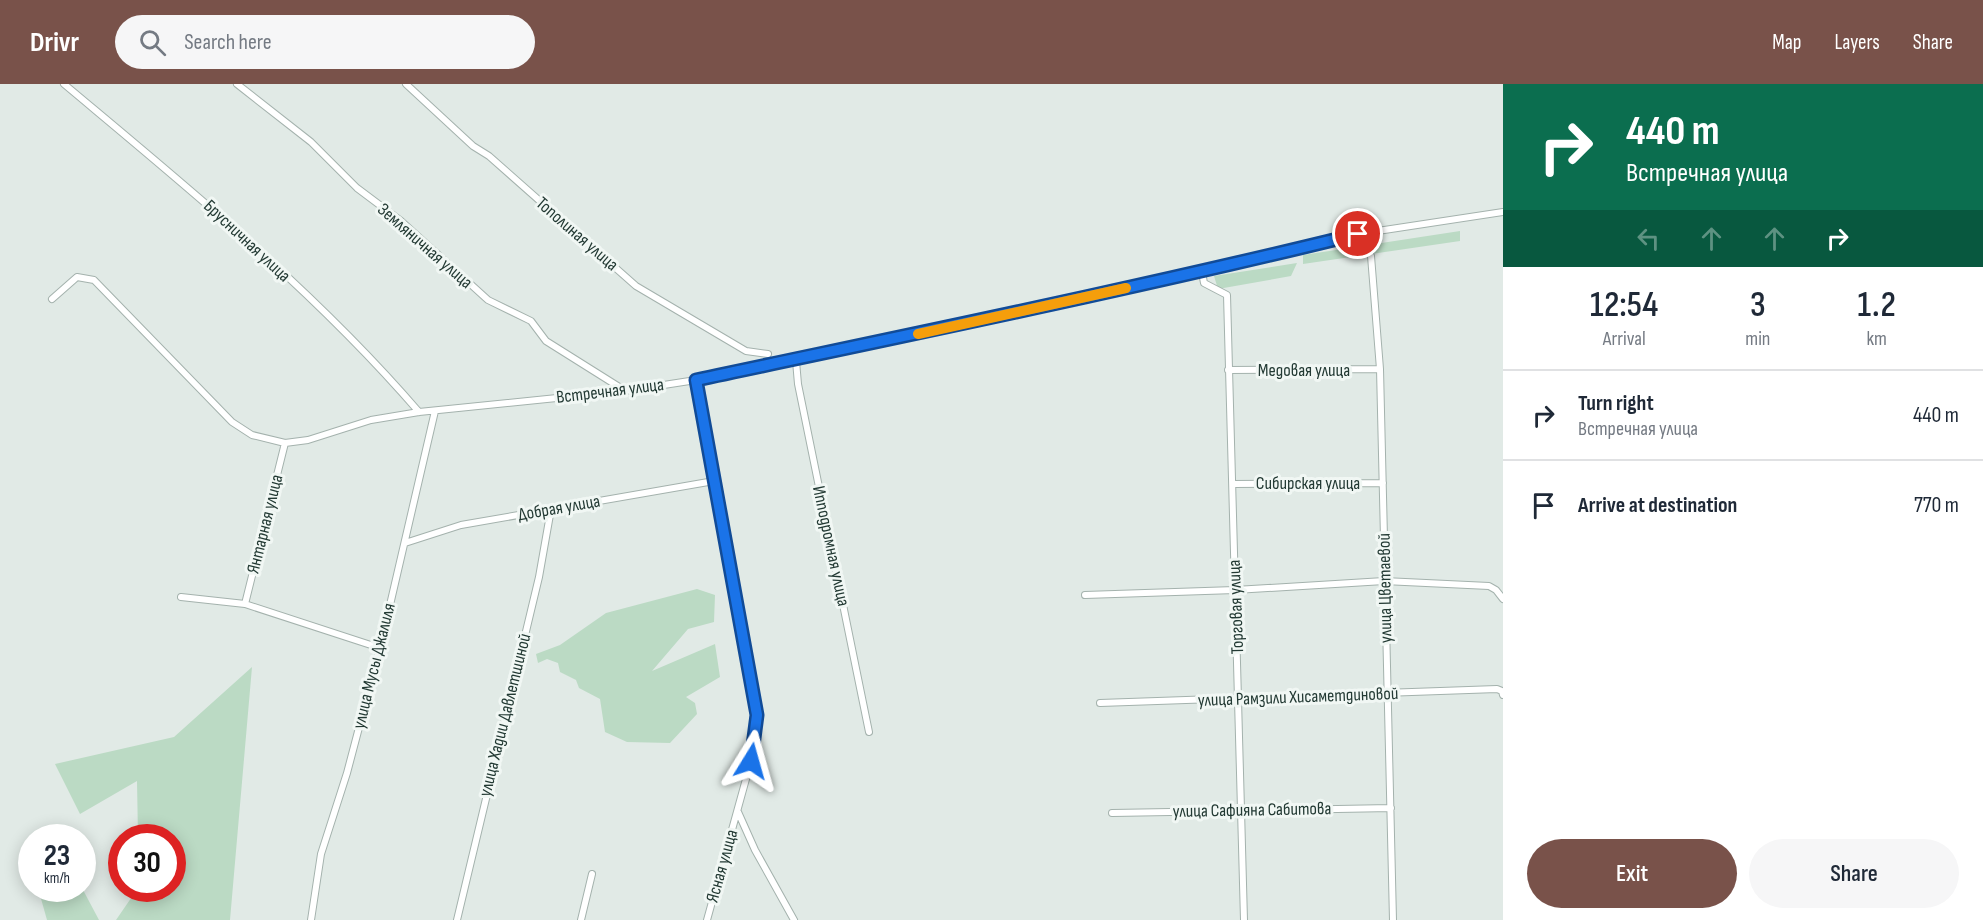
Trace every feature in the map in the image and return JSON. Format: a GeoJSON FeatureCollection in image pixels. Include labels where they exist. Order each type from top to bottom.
{"type":"FeatureCollection","features":[{"type":"Feature","properties":{"kind":"street","name":"Брусничная улица"},"geometry":{"type":"LineString","coordinates":[[64,84],[183,182],[240,234],[371,357],[418,412]]}},
{"type":"Feature","properties":{"kind":"street","name":"Земляничная улица"},"geometry":{"type":"LineString","coordinates":[[237,84],[311,142],[357,188],[401,222],[488,300],[531,321],[546,340],[625,391]]}},
{"type":"Feature","properties":{"kind":"street","name":"Тополиная улица"},"geometry":{"type":"LineString","coordinates":[[406,84],[473,146],[489,156],[636,286],[746,351],[768,354]]}},
{"type":"Feature","properties":{"kind":"street","name":"Встречная улица"},"geometry":{"type":"LineString","coordinates":[[52,299],[77,277],[94,280],[232,422],[252,435],[285,443],[308,440],[372,420],[418,412],[625,391],[696,380],[795,361],[1202,272],[1358,234],[1503,212]]}},
{"type":"Feature","properties":{"kind":"street"},"geometry":{"type":"LineString","coordinates":[[1345,232],[1358,234]]}},
{"type":"Feature","properties":{"kind":"street","name":"улица Цветаевой"},"geometry":{"type":"LineString","coordinates":[[1358,234],[1371,256],[1380,369],[1393,920]]}},
{"type":"Feature","properties":{"kind":"street","name":"Торговая улица"},"geometry":{"type":"LineString","coordinates":[[1202,272],[1204,283],[1227,295],[1244,920]]}},
{"type":"Feature","properties":{"kind":"street","name":"Ипподромная улица"},"geometry":{"type":"LineString","coordinates":[[795,361],[869,732]]}},
{"type":"Feature","properties":{"kind":"street","name":"Медовая улица"},"geometry":{"type":"LineString","coordinates":[[1228,370],[1380,369]]}},
{"type":"Feature","properties":{"kind":"street","name":"Ясная улица"},"geometry":{"type":"LineString","coordinates":[[696,380],[757,715],[751,761],[707,920]]}},
{"type":"Feature","properties":{"kind":"street","name":"улица Мусы Джалиля"},"geometry":{"type":"LineString","coordinates":[[311,920],[321,854],[347,773],[380,648],[435,411]]}},
{"type":"Feature","properties":{"kind":"street","name":"Янтарная улица"},"geometry":{"type":"LineString","coordinates":[[245,604],[285,443]]}},
{"type":"Feature","properties":{"kind":"street","name":"Добрая улица"},"geometry":{"type":"LineString","coordinates":[[405,543],[461,525],[714,481]]}},
{"type":"Feature","properties":{"kind":"street","name":"Сибирская улица"},"geometry":{"type":"LineString","coordinates":[[1233,484],[1383,483]]}},
{"type":"Feature","properties":{"kind":"street","name":"улица Хадии Давлетшиной"},"geometry":{"type":"LineString","coordinates":[[457,920],[539,578],[551,509]]}},
{"type":"Feature","properties":{"kind":"street"},"geometry":{"type":"LineString","coordinates":[[1085,595],[1235,590],[1384,581],[1489,586],[1496,590],[1503,599]]}},
{"type":"Feature","properties":{"kind":"street"},"geometry":{"type":"LineString","coordinates":[[181,597],[245,604],[380,648]]}},
{"type":"Feature","properties":{"kind":"street","name":"улица Рамзили Хисаметдиновой"},"geometry":{"type":"LineString","coordinates":[[1100,703],[1239,700],[1497,689],[1502,691],[1503,695]]}},
{"type":"Feature","properties":{"kind":"street","name":"улица Сафияна Сабитова"},"geometry":{"type":"LineString","coordinates":[[1112,813],[1391,808]]}},
{"type":"Feature","properties":{"kind":"street"},"geometry":{"type":"LineString","coordinates":[[738,812],[755,850],[794,920]]}},
{"type":"Feature","properties":{"kind":"street"},"geometry":{"type":"LineString","coordinates":[[581,920],[592,874]]}},
{"type":"Feature","properties":{"kind":"green space"},"geometry":{"type":"Polygon","coordinates":[[[1460,231],[1460,241],[1303,264],[1303,255],[1460,231]]]}},
{"type":"Feature","properties":{"kind":"green space"},"geometry":{"type":"Polygon","coordinates":[[[1297,263],[1291,276],[1218,289],[1214,276],[1297,263]]]}},
{"type":"Feature","properties":{"kind":"green space"},"geometry":{"type":"Polygon","coordinates":[[[697,589],[715,595],[714,622],[688,629],[652,671],[715,644],[720,677],[686,697],[695,703],[697,714],[670,743],[627,742],[605,732],[600,699],[579,688],[576,680],[560,672],[558,663],[547,659],[538,663],[536,654],[560,645],[606,613],[697,589]]]}},
{"type":"Feature","properties":{"kind":"green space"},"geometry":{"type":"Polygon","coordinates":[[[252,667],[230,920],[116,920],[128,902],[186,902],[186,824],[138,824],[137,781],[80,814],[55,764],[174,737],[252,667]]]}},
{"type":"Feature","properties":{"kind":"green space"},"geometry":{"type":"Polygon","coordinates":[[[42,902],[89,902],[99,920],[47,920],[42,902]]]}},
{"type":"Feature","properties":{"kind":"slow traffic"},"geometry":{"type":"LineString","coordinates":[[918,334],[1126,288]]}},
{"type":"Feature","properties":{"kind":"route"},"geometry":{"type":"LineString","coordinates":[[751,761],[757,715],[696,380],[1202,272],[1358,234]]}}]}
